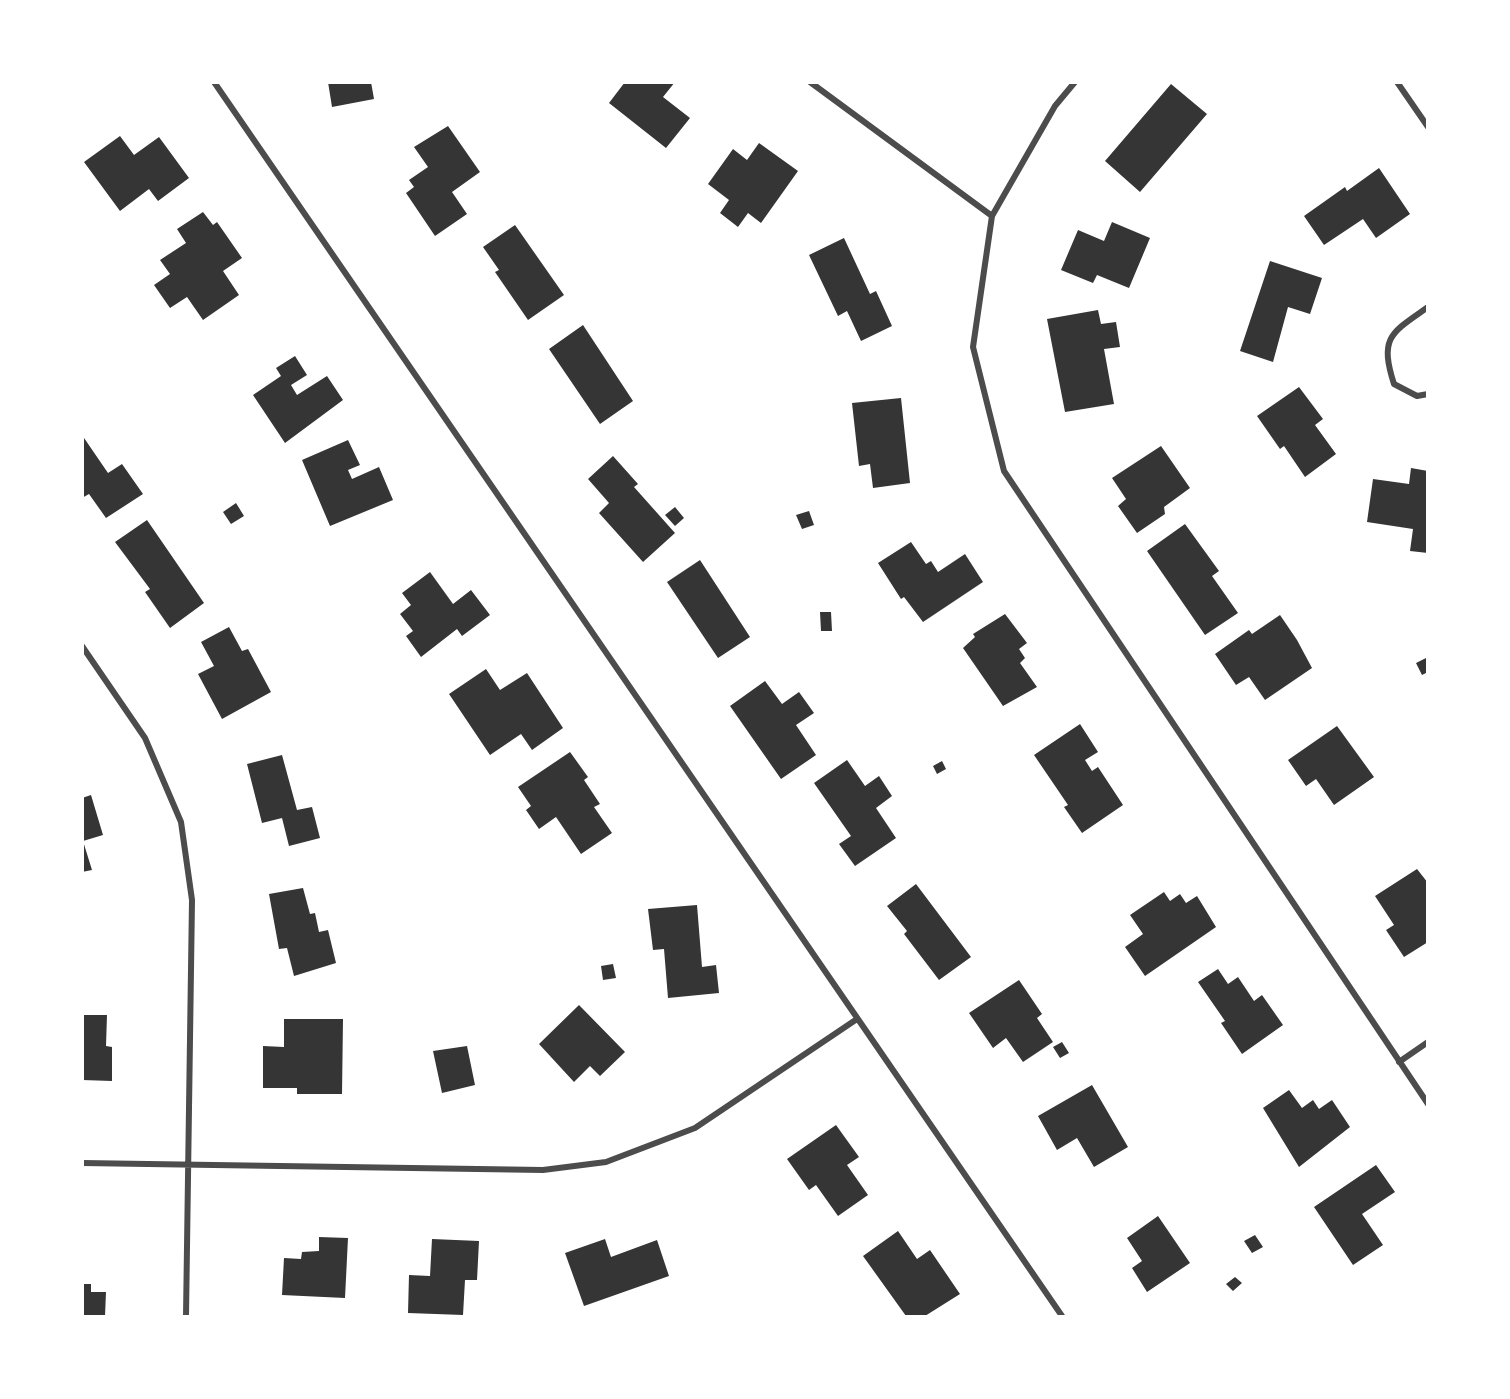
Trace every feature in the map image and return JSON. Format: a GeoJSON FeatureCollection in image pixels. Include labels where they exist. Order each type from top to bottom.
{"type":"FeatureCollection","features":[{"type":"Feature","properties":{"kind":"street"},"geometry":{"type":"LineString","coordinates":[[214,82],[1062,1317]]}},
{"type":"Feature","properties":{"kind":"street"},"geometry":{"type":"LineString","coordinates":[[810,82],[992,216]]}},
{"type":"Feature","properties":{"kind":"street"},"geometry":{"type":"LineString","coordinates":[[1075,82],[1055,106],[992,216],[973,347],[1004,471],[1428,1104]]}},
{"type":"Feature","properties":{"kind":"street"},"geometry":{"type":"LineString","coordinates":[[1397,82],[1428,127]]}},
{"type":"Feature","properties":{"kind":"street"},"geometry":{"type":"LineString","coordinates":[[1428,307],[1393,332],[1386,358],[1394,384],[1417,396],[1428,394]]}},
{"type":"Feature","properties":{"kind":"street"},"geometry":{"type":"LineString","coordinates":[[82,646],[145,738],[181,822],[192,900],[186,1317]]}},
{"type":"Feature","properties":{"kind":"street"},"geometry":{"type":"LineString","coordinates":[[82,1163],[543,1170],[606,1162],[695,1128],[857,1019]]}},
{"type":"Feature","properties":{"kind":"street"},"geometry":{"type":"LineString","coordinates":[[1399,1062],[1428,1042]]}},
{"type":"Feature","properties":{"kind":"building"},"geometry":{"type":"Polygon","coordinates":[[[328,82],[371,82],[374,99],[332,107],[328,82]]]}},
{"type":"Feature","properties":{"kind":"building"},"geometry":{"type":"Polygon","coordinates":[[[625,82],[675,82],[663,97],[690,118],[666,148],[609,103],[625,82]]]}},
{"type":"Feature","properties":{"kind":"building"},"geometry":{"type":"Polygon","coordinates":[[[1171,84],[1207,114],[1140,192],[1105,161],[1171,84]]]}},
{"type":"Feature","properties":{"kind":"building"},"geometry":{"type":"Polygon","coordinates":[[[448,126],[480,172],[452,192],[467,214],[435,236],[406,193],[414,187],[409,180],[428,167],[414,147],[448,126]]]}},
{"type":"Feature","properties":{"kind":"building"},"geometry":{"type":"Polygon","coordinates":[[[120,136],[134,155],[159,137],[189,178],[158,201],[149,189],[120,211],[84,162],[120,136]]]}},
{"type":"Feature","properties":{"kind":"building"},"geometry":{"type":"Polygon","coordinates":[[[759,143],[798,171],[761,223],[748,213],[738,227],[720,213],[729,200],[708,184],[733,149],[747,160],[759,143]]]}},
{"type":"Feature","properties":{"kind":"building"},"geometry":{"type":"Polygon","coordinates":[[[1379,168],[1410,214],[1376,238],[1363,219],[1324,245],[1304,216],[1345,187],[1347,191],[1379,168]]]}},
{"type":"Feature","properties":{"kind":"building"},"geometry":{"type":"Polygon","coordinates":[[[203,212],[213,225],[217,222],[242,258],[223,271],[239,295],[203,320],[187,297],[170,308],[154,285],[170,274],[160,260],[186,243],[177,229],[203,212]]]}},
{"type":"Feature","properties":{"kind":"building"},"geometry":{"type":"Polygon","coordinates":[[[1112,222],[1150,238],[1129,288],[1097,275],[1093,283],[1061,270],[1078,230],[1104,241],[1112,222]]]}},
{"type":"Feature","properties":{"kind":"building"},"geometry":{"type":"Polygon","coordinates":[[[515,225],[564,295],[528,320],[495,272],[499,270],[483,247],[515,225]]]}},
{"type":"Feature","properties":{"kind":"building"},"geometry":{"type":"Polygon","coordinates":[[[844,238],[870,294],[876,291],[892,326],[861,341],[847,311],[838,316],[809,255],[844,238]]]}},
{"type":"Feature","properties":{"kind":"building"},"geometry":{"type":"Polygon","coordinates":[[[1270,261],[1322,278],[1310,314],[1288,307],[1273,362],[1240,351],[1270,261]]]}},
{"type":"Feature","properties":{"kind":"building"},"geometry":{"type":"Polygon","coordinates":[[[1098,310],[1101,324],[1116,322],[1120,347],[1104,349],[1114,404],[1065,412],[1047,319],[1098,310]]]}},
{"type":"Feature","properties":{"kind":"building"},"geometry":{"type":"Polygon","coordinates":[[[583,325],[633,401],[600,424],[549,349],[583,325]]]}},
{"type":"Feature","properties":{"kind":"building"},"geometry":{"type":"Polygon","coordinates":[[[295,356],[307,375],[291,385],[297,395],[327,376],[343,400],[285,443],[253,395],[281,376],[276,368],[295,356]]]}},
{"type":"Feature","properties":{"kind":"building"},"geometry":{"type":"Polygon","coordinates":[[[1299,387],[1323,419],[1315,425],[1336,454],[1305,477],[1284,446],[1280,449],[1257,416],[1299,387]]]}},
{"type":"Feature","properties":{"kind":"building"},"geometry":{"type":"Polygon","coordinates":[[[901,398],[910,483],[873,488],[870,464],[859,466],[852,403],[901,398]]]}},
{"type":"Feature","properties":{"kind":"building"},"geometry":{"type":"Polygon","coordinates":[[[82,435],[108,473],[122,464],[143,494],[106,518],[89,494],[82,498],[82,435]]]}},
{"type":"Feature","properties":{"kind":"building"},"geometry":{"type":"Polygon","coordinates":[[[348,440],[360,465],[348,470],[352,479],[379,467],[393,500],[330,526],[302,460],[348,440]]]}},
{"type":"Feature","properties":{"kind":"building"},"geometry":{"type":"Polygon","coordinates":[[[1161,446],[1190,488],[1164,507],[1165,514],[1137,533],[1118,506],[1126,499],[1112,478],[1161,446]]]}},
{"type":"Feature","properties":{"kind":"building"},"geometry":{"type":"Polygon","coordinates":[[[613,456],[638,484],[634,487],[675,533],[643,562],[599,513],[609,503],[588,479],[613,456]]]}},
{"type":"Feature","properties":{"kind":"building"},"geometry":{"type":"Polygon","coordinates":[[[1411,468],[1428,471],[1428,553],[1410,551],[1413,529],[1367,522],[1373,479],[1409,484],[1411,468]]]}},
{"type":"Feature","properties":{"kind":"building"},"geometry":{"type":"Polygon","coordinates":[[[236,503],[244,516],[231,524],[223,512],[236,503]]]}},
{"type":"Feature","properties":{"kind":"building"},"geometry":{"type":"Polygon","coordinates":[[[675,507],[684,518],[675,526],[665,515],[675,507]]]}},
{"type":"Feature","properties":{"kind":"building"},"geometry":{"type":"Polygon","coordinates":[[[809,511],[814,525],[802,529],[796,515],[809,511]]]}},
{"type":"Feature","properties":{"kind":"building"},"geometry":{"type":"Polygon","coordinates":[[[147,520],[204,603],[170,628],[145,592],[150,589],[115,542],[147,520]]]}},
{"type":"Feature","properties":{"kind":"building"},"geometry":{"type":"Polygon","coordinates":[[[1185,524],[1219,571],[1212,576],[1238,613],[1205,635],[1147,551],[1185,524]]]}},
{"type":"Feature","properties":{"kind":"building"},"geometry":{"type":"Polygon","coordinates":[[[911,542],[926,564],[931,561],[938,572],[965,554],[983,582],[923,622],[904,597],[901,599],[878,563],[911,542]]]}},
{"type":"Feature","properties":{"kind":"building"},"geometry":{"type":"Polygon","coordinates":[[[700,560],[750,637],[718,658],[667,582],[700,560]]]}},
{"type":"Feature","properties":{"kind":"building"},"geometry":{"type":"Polygon","coordinates":[[[430,572],[453,604],[471,590],[490,615],[462,636],[457,629],[421,657],[406,636],[413,631],[400,614],[411,605],[402,593],[430,572]]]}},
{"type":"Feature","properties":{"kind":"building"},"geometry":{"type":"Polygon","coordinates":[[[820,612],[831,612],[832,631],[821,631],[820,612]]]}},
{"type":"Feature","properties":{"kind":"building"},"geometry":{"type":"Polygon","coordinates":[[[1005,614],[1027,643],[1019,649],[1025,658],[1020,663],[1037,687],[1003,706],[963,648],[975,637],[973,634],[1005,614]]]}},
{"type":"Feature","properties":{"kind":"building"},"geometry":{"type":"Polygon","coordinates":[[[1280,615],[1312,668],[1265,700],[1249,677],[1236,685],[1215,654],[1249,630],[1252,634],[1280,615]]]}},
{"type":"Feature","properties":{"kind":"building"},"geometry":{"type":"Polygon","coordinates":[[[229,627],[242,651],[248,649],[271,692],[222,719],[198,674],[214,666],[201,642],[229,627]]]}},
{"type":"Feature","properties":{"kind":"building"},"geometry":{"type":"Polygon","coordinates":[[[1428,657],[1428,672],[1422,675],[1416,663],[1428,657]]]}},
{"type":"Feature","properties":{"kind":"building"},"geometry":{"type":"Polygon","coordinates":[[[486,669],[500,690],[527,673],[563,728],[532,750],[521,734],[490,755],[449,694],[486,669]]]}},
{"type":"Feature","properties":{"kind":"building"},"geometry":{"type":"Polygon","coordinates":[[[765,681],[782,704],[799,692],[814,713],[796,725],[816,755],[781,779],[730,706],[765,681]]]}},
{"type":"Feature","properties":{"kind":"building"},"geometry":{"type":"Polygon","coordinates":[[[1080,724],[1098,752],[1085,760],[1092,771],[1098,767],[1123,805],[1082,833],[1064,807],[1068,805],[1034,755],[1080,724]]]}},
{"type":"Feature","properties":{"kind":"building"},"geometry":{"type":"Polygon","coordinates":[[[1337,726],[1374,777],[1334,805],[1316,779],[1306,786],[1288,760],[1337,726]]]}},
{"type":"Feature","properties":{"kind":"building"},"geometry":{"type":"Polygon","coordinates":[[[570,752],[588,777],[584,780],[600,804],[594,807],[612,833],[581,854],[556,817],[539,829],[526,810],[531,806],[518,787],[570,752]]]}},
{"type":"Feature","properties":{"kind":"building"},"geometry":{"type":"Polygon","coordinates":[[[282,755],[297,810],[312,807],[320,838],[289,846],[282,818],[262,823],[247,764],[282,755]]]}},
{"type":"Feature","properties":{"kind":"building"},"geometry":{"type":"Polygon","coordinates":[[[847,760],[865,786],[879,776],[892,796],[876,808],[896,838],[855,866],[839,844],[851,836],[814,783],[847,760]]]}},
{"type":"Feature","properties":{"kind":"building"},"geometry":{"type":"Polygon","coordinates":[[[942,761],[946,769],[937,774],[933,766],[942,761]]]}},
{"type":"Feature","properties":{"kind":"building"},"geometry":{"type":"Polygon","coordinates":[[[91,795],[103,835],[83,841],[92,870],[82,872],[82,798],[91,795]]]}},
{"type":"Feature","properties":{"kind":"building"},"geometry":{"type":"Polygon","coordinates":[[[1417,869],[1428,883],[1428,942],[1404,957],[1386,930],[1394,925],[1375,896],[1417,869]]]}},
{"type":"Feature","properties":{"kind":"building"},"geometry":{"type":"Polygon","coordinates":[[[916,884],[971,957],[939,980],[904,934],[907,931],[887,906],[916,884]]]}},
{"type":"Feature","properties":{"kind":"building"},"geometry":{"type":"Polygon","coordinates":[[[303,888],[310,914],[315,913],[319,932],[328,930],[336,963],[294,976],[287,948],[279,949],[269,894],[303,888]]]}},
{"type":"Feature","properties":{"kind":"building"},"geometry":{"type":"Polygon","coordinates":[[[1164,892],[1170,901],[1180,894],[1186,903],[1197,896],[1216,927],[1145,976],[1125,947],[1143,934],[1130,915],[1164,892]]]}},
{"type":"Feature","properties":{"kind":"building"},"geometry":{"type":"Polygon","coordinates":[[[697,905],[702,967],[716,965],[719,993],[668,998],[664,949],[653,950],[648,909],[697,905]]]}},
{"type":"Feature","properties":{"kind":"building"},"geometry":{"type":"Polygon","coordinates":[[[613,964],[616,978],[603,980],[601,966],[613,964]]]}},
{"type":"Feature","properties":{"kind":"building"},"geometry":{"type":"Polygon","coordinates":[[[1218,969],[1228,984],[1238,977],[1254,1001],[1262,995],[1283,1025],[1242,1054],[1221,1023],[1225,1021],[1198,982],[1218,969]]]}},
{"type":"Feature","properties":{"kind":"building"},"geometry":{"type":"Polygon","coordinates":[[[1019,980],[1042,1014],[1037,1018],[1053,1042],[1023,1062],[1006,1038],[993,1048],[969,1013],[1019,980]]]}},
{"type":"Feature","properties":{"kind":"building"},"geometry":{"type":"Polygon","coordinates":[[[579,1005],[625,1052],[600,1076],[590,1066],[574,1082],[539,1044],[579,1005]]]}},
{"type":"Feature","properties":{"kind":"building"},"geometry":{"type":"Polygon","coordinates":[[[82,1015],[107,1015],[106,1046],[112,1047],[112,1081],[82,1080],[82,1015]]]}},
{"type":"Feature","properties":{"kind":"building"},"geometry":{"type":"Polygon","coordinates":[[[284,1019],[343,1019],[342,1094],[297,1094],[297,1088],[263,1088],[263,1046],[284,1047],[284,1019]]]}},
{"type":"Feature","properties":{"kind":"building"},"geometry":{"type":"Polygon","coordinates":[[[1062,1042],[1069,1053],[1060,1058],[1053,1047],[1062,1042]]]}},
{"type":"Feature","properties":{"kind":"building"},"geometry":{"type":"Polygon","coordinates":[[[467,1046],[475,1085],[442,1093],[433,1051],[467,1046]]]}},
{"type":"Feature","properties":{"kind":"building"},"geometry":{"type":"Polygon","coordinates":[[[1092,1085],[1128,1147],[1094,1167],[1077,1138],[1057,1150],[1038,1116],[1092,1085]]]}},
{"type":"Feature","properties":{"kind":"building"},"geometry":{"type":"Polygon","coordinates":[[[1289,1090],[1302,1108],[1313,1100],[1319,1109],[1332,1100],[1350,1127],[1299,1167],[1263,1108],[1289,1090]]]}},
{"type":"Feature","properties":{"kind":"building"},"geometry":{"type":"Polygon","coordinates":[[[836,1125],[859,1157],[847,1165],[868,1195],[838,1216],[816,1185],[809,1190],[787,1159],[836,1125]]]}},
{"type":"Feature","properties":{"kind":"building"},"geometry":{"type":"Polygon","coordinates":[[[1376,1165],[1395,1192],[1362,1214],[1383,1245],[1353,1265],[1314,1207],[1376,1165]]]}},
{"type":"Feature","properties":{"kind":"building"},"geometry":{"type":"Polygon","coordinates":[[[1158,1216],[1190,1263],[1147,1292],[1132,1268],[1142,1261],[1127,1238],[1158,1216]]]}},
{"type":"Feature","properties":{"kind":"building"},"geometry":{"type":"Polygon","coordinates":[[[898,1231],[917,1259],[930,1250],[960,1294],[925,1316],[906,1316],[863,1256],[898,1231]]]}},
{"type":"Feature","properties":{"kind":"building"},"geometry":{"type":"Polygon","coordinates":[[[1255,1235],[1263,1247],[1252,1253],[1244,1241],[1255,1235]]]}},
{"type":"Feature","properties":{"kind":"building"},"geometry":{"type":"Polygon","coordinates":[[[319,1237],[348,1238],[345,1298],[282,1295],[284,1258],[301,1259],[302,1252],[319,1251],[319,1237]]]}},
{"type":"Feature","properties":{"kind":"building"},"geometry":{"type":"Polygon","coordinates":[[[432,1239],[479,1241],[477,1280],[465,1280],[463,1315],[408,1313],[409,1275],[430,1276],[432,1239]]]}},
{"type":"Feature","properties":{"kind":"building"},"geometry":{"type":"Polygon","coordinates":[[[605,1239],[611,1257],[657,1240],[669,1276],[584,1306],[565,1253],[605,1239]]]}},
{"type":"Feature","properties":{"kind":"building"},"geometry":{"type":"Polygon","coordinates":[[[1235,1277],[1242,1283],[1233,1291],[1226,1284],[1235,1277]]]}},
{"type":"Feature","properties":{"kind":"building"},"geometry":{"type":"Polygon","coordinates":[[[82,1284],[91,1284],[91,1292],[106,1292],[105,1316],[82,1316],[82,1284]]]}}]}
